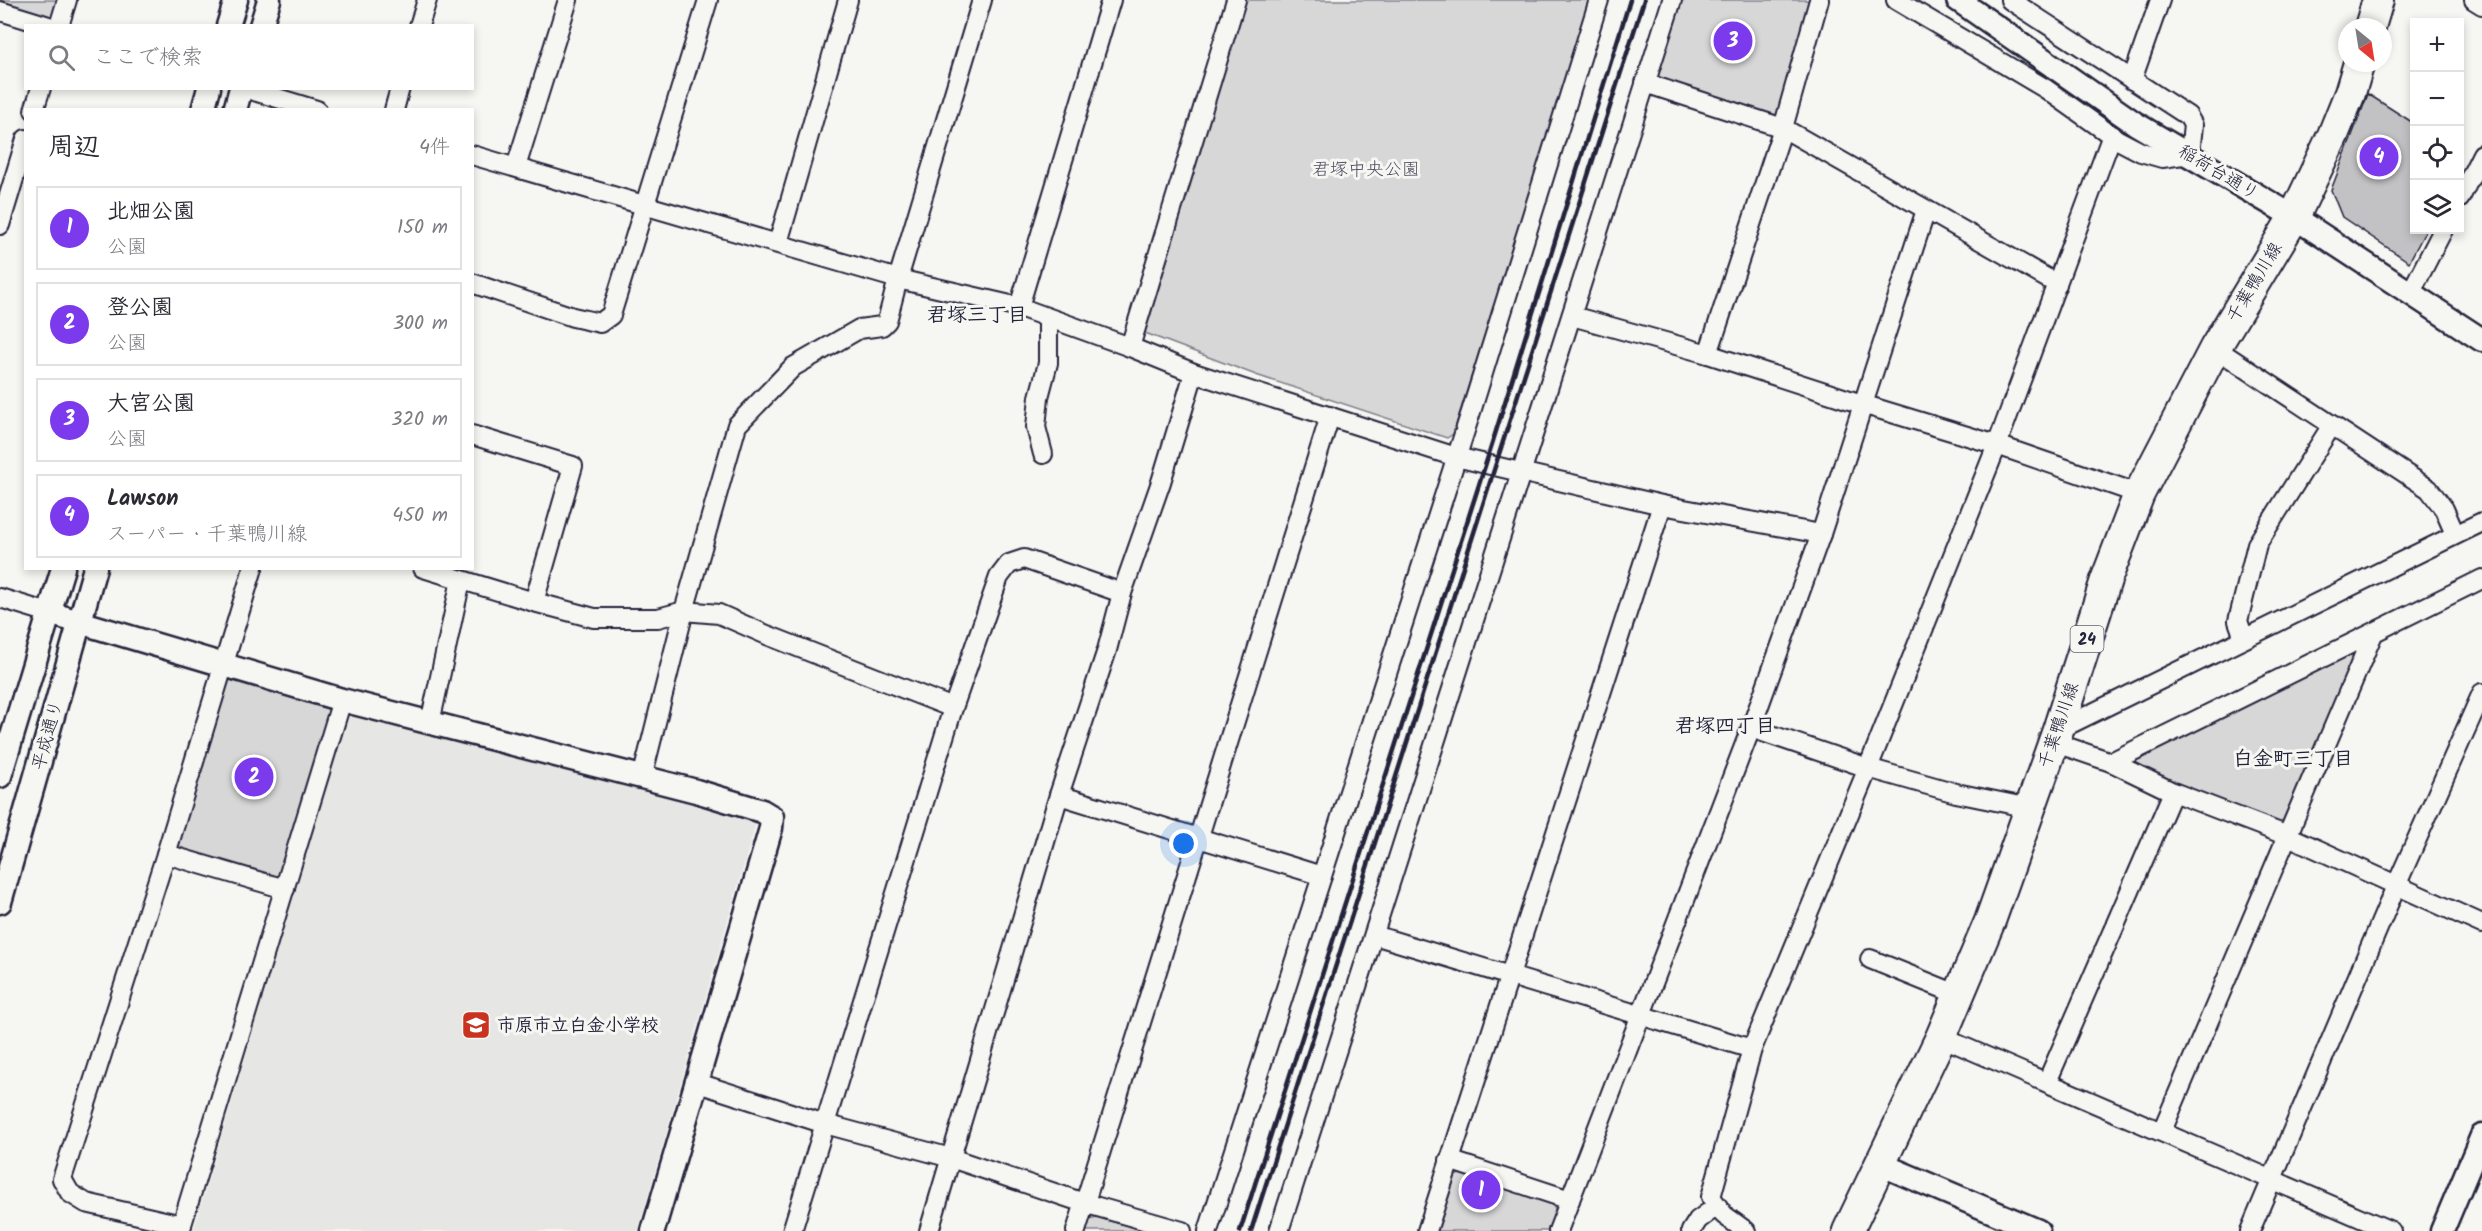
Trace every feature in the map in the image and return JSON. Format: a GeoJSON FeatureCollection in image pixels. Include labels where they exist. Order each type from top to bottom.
{"type":"FeatureCollection","features":[{"type":"Feature","properties":{"kind":"main road"},"geometry":{"type":"LineString","coordinates":[[2373,18],[2378,0]]}},
{"type":"Feature","properties":{"kind":"main road","name":"千葉鴨川線"},"geometry":{"type":"LineString","coordinates":[[1848,1231],[1941,1037],[1990,921],[2055,736],[2106,580],[2139,494],[2214,348],[2294,217],[2333,135],[2356,72]]}},
{"type":"Feature","properties":{"kind":"street"},"geometry":{"type":"LineString","coordinates":[[60,24],[67,0]]}},
{"type":"Feature","properties":{"kind":"street"},"geometry":{"type":"LineString","coordinates":[[229,24],[236,0]]}},
{"type":"Feature","properties":{"kind":"street"},"geometry":{"type":"LineString","coordinates":[[262,24],[269,0]]}},
{"type":"Feature","properties":{"kind":"street"},"geometry":{"type":"LineString","coordinates":[[420,24],[427,0]]}},
{"type":"Feature","properties":{"kind":"street"},"geometry":{"type":"LineString","coordinates":[[516,167],[568,0]]}},
{"type":"Feature","properties":{"kind":"street"},"geometry":{"type":"LineString","coordinates":[[474,284],[573,317],[600,323],[611,315],[708,0]]}},
{"type":"Feature","properties":{"kind":"street"},"geometry":{"type":"LineString","coordinates":[[778,243],[848,0]]}},
{"type":"Feature","properties":{"kind":"street"},"geometry":{"type":"LineString","coordinates":[[642,778],[684,611],[737,425],[793,367],[859,329],[882,326],[887,321],[982,0]]}},
{"type":"Feature","properties":{"kind":"street"},"geometry":{"type":"LineString","coordinates":[[1019,308],[1111,0]]}},
{"type":"Feature","properties":{"kind":"street"},"geometry":{"type":"LineString","coordinates":[[1130,347],[1236,0]]}},
{"type":"Feature","properties":{"kind":"street"},"geometry":{"type":"LineString","coordinates":[[1208,1231],[1323,876],[1599,0]]}},
{"type":"Feature","properties":{"kind":"street"},"geometry":{"type":"LineString","coordinates":[[1279,1231],[1672,0]]}},
{"type":"Feature","properties":{"kind":"street"},"geometry":{"type":"LineString","coordinates":[[1708,354],[1783,128],[1819,0]]}},
{"type":"Feature","properties":{"kind":"street"},"geometry":{"type":"LineString","coordinates":[[1896,0],[2046,89],[2112,135],[2141,152],[2162,158],[2190,154],[2193,125],[2188,116],[2010,0]]}},
{"type":"Feature","properties":{"kind":"street","name":"稲荷台通り"},"geometry":{"type":"LineString","coordinates":[[1958,0],[2136,124],[2294,217],[2482,340]]}},
{"type":"Feature","properties":{"kind":"street"},"geometry":{"type":"LineString","coordinates":[[2132,80],[2160,0]]}},
{"type":"Feature","properties":{"kind":"street"},"geometry":{"type":"LineString","coordinates":[[2474,0],[2482,5]]}},
{"type":"Feature","properties":{"kind":"street"},"geometry":{"type":"LineString","coordinates":[[0,12],[41,24]]}},
{"type":"Feature","properties":{"kind":"street"},"geometry":{"type":"LineString","coordinates":[[1645,83],[1783,128],[2057,284]]}},
{"type":"Feature","properties":{"kind":"street"},"geometry":{"type":"LineString","coordinates":[[35,108],[39,90]]}},
{"type":"Feature","properties":{"kind":"street"},"geometry":{"type":"LineString","coordinates":[[204,108],[208,90]]}},
{"type":"Feature","properties":{"kind":"street"},"geometry":{"type":"LineString","coordinates":[[236,108],[242,90]]}},
{"type":"Feature","properties":{"kind":"street"},"geometry":{"type":"LineString","coordinates":[[250,90],[310,108]]}},
{"type":"Feature","properties":{"kind":"street"},"geometry":{"type":"LineString","coordinates":[[395,108],[399,90]]}},
{"type":"Feature","properties":{"kind":"street"},"geometry":{"type":"LineString","coordinates":[[1746,1231],[1724,1215],[1711,1197],[1752,1049],[1868,768],[1997,445],[2112,135]]}},
{"type":"Feature","properties":{"kind":"street"},"geometry":{"type":"LineString","coordinates":[[0,225],[24,146]]}},
{"type":"Feature","properties":{"kind":"street"},"geometry":{"type":"LineString","coordinates":[[474,155],[898,279],[1019,308],[1130,347],[1194,373],[1456,457],[1662,505],[1821,534]]}},
{"type":"Feature","properties":{"kind":"street"},"geometry":{"type":"LineString","coordinates":[[2464,190],[2481,158]]}},
{"type":"Feature","properties":{"kind":"street"},"geometry":{"type":"LineString","coordinates":[[1558,1231],[1751,728],[1821,534],[1926,210]]}},
{"type":"Feature","properties":{"kind":"street"},"geometry":{"type":"LineString","coordinates":[[2411,292],[2441,234]]}},
{"type":"Feature","properties":{"kind":"street"},"geometry":{"type":"LineString","coordinates":[[1572,316],[1708,354],[1997,445],[2139,494]]}},
{"type":"Feature","properties":{"kind":"street"},"geometry":{"type":"LineString","coordinates":[[1043,454],[1036,427],[1039,396],[1048,363],[1048,318]]}},
{"type":"Feature","properties":{"kind":"street"},"geometry":{"type":"LineString","coordinates":[[2214,348],[2428,489],[2444,509],[2455,534]]}},
{"type":"Feature","properties":{"kind":"street"},"geometry":{"type":"LineString","coordinates":[[929,1231],[1059,795],[1194,373]]}},
{"type":"Feature","properties":{"kind":"street"},"geometry":{"type":"LineString","coordinates":[[1076,1231],[1330,416]]}},
{"type":"Feature","properties":{"kind":"street"},"geometry":{"type":"LineString","coordinates":[[2244,638],[2238,621],[2257,544],[2332,425]]}},
{"type":"Feature","properties":{"kind":"street"},"geometry":{"type":"LineString","coordinates":[[474,436],[573,466],[534,602]]}},
{"type":"Feature","properties":{"kind":"street"},"geometry":{"type":"LineString","coordinates":[[1427,1231],[1662,505]]}},
{"type":"Feature","properties":{"kind":"street"},"geometry":{"type":"LineString","coordinates":[[2055,736],[2244,638],[2482,522]]}},
{"type":"Feature","properties":{"kind":"street"},"geometry":{"type":"LineString","coordinates":[[792,1231],[953,708],[999,577],[1009,564],[1024,559],[1122,593]]}},
{"type":"Feature","properties":{"kind":"street","name":"平成通り"},"geometry":{"type":"LineString","coordinates":[[0,776],[62,570]]}},
{"type":"Feature","properties":{"kind":"street","name":"平成通り"},"geometry":{"type":"LineString","coordinates":[[0,902],[94,570]]}},
{"type":"Feature","properties":{"kind":"street"},"geometry":{"type":"LineString","coordinates":[[252,570],[166,854],[62,1179],[70,1193],[86,1203],[181,1228],[342,700]]}},
{"type":"Feature","properties":{"kind":"street"},"geometry":{"type":"LineString","coordinates":[[429,570],[594,618],[658,618],[684,611],[719,614],[953,708]]}},
{"type":"Feature","properties":{"kind":"street"},"geometry":{"type":"LineString","coordinates":[[2111,762],[2482,579]]}},
{"type":"Feature","properties":{"kind":"street"},"geometry":{"type":"LineString","coordinates":[[430,723],[461,580]]}},
{"type":"Feature","properties":{"kind":"street"},"geometry":{"type":"LineString","coordinates":[[0,598],[342,700],[696,790],[762,811],[772,818],[698,1083],[653,1231]]}},
{"type":"Feature","properties":{"kind":"street"},"geometry":{"type":"LineString","coordinates":[[2162,1131],[2373,634]]}},
{"type":"Feature","properties":{"kind":"street"},"geometry":{"type":"LineString","coordinates":[[2250,1231],[2396,886],[2482,693]]}},
{"type":"Feature","properties":{"kind":"street"},"geometry":{"type":"LineString","coordinates":[[1751,728],[1868,768],[1956,793],[2030,808]]}},
{"type":"Feature","properties":{"kind":"street"},"geometry":{"type":"LineString","coordinates":[[2055,736],[2173,792],[2288,836],[2482,924]]}},
{"type":"Feature","properties":{"kind":"street"},"geometry":{"type":"LineString","coordinates":[[2047,1082],[2173,792]]}},
{"type":"Feature","properties":{"kind":"street"},"geometry":{"type":"LineString","coordinates":[[1059,795],[1199,836],[1323,876]]}},
{"type":"Feature","properties":{"kind":"street"},"geometry":{"type":"LineString","coordinates":[[166,854],[285,889]]}},
{"type":"Feature","properties":{"kind":"street"},"geometry":{"type":"LineString","coordinates":[[1374,935],[1510,974],[1752,1049]]}},
{"type":"Feature","properties":{"kind":"street"},"geometry":{"type":"LineString","coordinates":[[1870,959],[1959,995]]}},
{"type":"Feature","properties":{"kind":"street"},"geometry":{"type":"LineString","coordinates":[[1941,1037],[2391,1231]]}},
{"type":"Feature","properties":{"kind":"street"},"geometry":{"type":"LineString","coordinates":[[698,1083],[825,1124],[951,1158],[1084,1203],[1182,1231]]}},
{"type":"Feature","properties":{"kind":"street"},"geometry":{"type":"LineString","coordinates":[[2442,1231],[2482,1136]]}},
{"type":"Feature","properties":{"kind":"street"},"geometry":{"type":"LineString","coordinates":[[1449,1160],[1570,1200]]}},
{"type":"Feature","properties":{"kind":"street"},"geometry":{"type":"LineString","coordinates":[[1880,1164],[2038,1231]]}},
{"type":"Feature","properties":{"kind":"street"},"geometry":{"type":"LineString","coordinates":[[1691,1231],[1698,1220],[1717,1206]]}},
{"type":"Feature","properties":{"kind":"shaded area","name":"市原市立白金小学校"},"geometry":{"type":"Polygon","coordinates":[[[349,711],[757,820],[638,1231],[193,1231],[349,711]]]}},
{"type":"Feature","properties":{"kind":"green space"},"geometry":{"type":"Polygon","coordinates":[[[0,0],[67,0],[60,24],[51,24],[0,11],[0,0]]]}},
{"type":"Feature","properties":{"kind":"green space","name":"君塚中央公園"},"geometry":{"type":"Polygon","coordinates":[[[1246,0],[1591,0],[1453,434],[1447,438],[1256,375],[1145,333],[1246,0]]]}},
{"type":"Feature","properties":{"kind":"green space"},"geometry":{"type":"Polygon","coordinates":[[[1672,0],[1819,0],[1783,128],[1645,83],[1672,0]]]}},
{"type":"Feature","properties":{"kind":"green space"},"geometry":{"type":"Polygon","coordinates":[[[2373,634],[2288,836],[2111,762],[2373,634]]]}},
{"type":"Feature","properties":{"kind":"green space"},"geometry":{"type":"Polygon","coordinates":[[[224,664],[342,700],[285,889],[166,854],[224,664]]]}},
{"type":"Feature","properties":{"kind":"green space"},"geometry":{"type":"Polygon","coordinates":[[[1461,1173],[1552,1203],[1556,1211],[1548,1231],[1436,1231],[1452,1178],[1461,1173]]]}},
{"type":"Feature","properties":{"kind":"green space"},"geometry":{"type":"Polygon","coordinates":[[[1095,1217],[1148,1231],[1084,1231],[1088,1221],[1095,1217]]]}},
{"type":"Feature","properties":{"kind":"building"},"geometry":{"type":"Polygon","coordinates":[[[2368,94],[2410,121],[2410,234],[2424,234],[2409,262],[2342,217],[2331,190],[2368,94]]]}},
{"type":"Feature","properties":{"kind":"railway"},"geometry":{"type":"LineString","coordinates":[[1240,1231],[1492,444],[1630,0]]}},
{"type":"Feature","properties":{"kind":"railway"},"geometry":{"type":"LineString","coordinates":[[1251,1231],[1644,0]]}},
{"type":"Feature","properties":{"kind":"place","name":"大宮公園"},"geometry":{"type":"Point","coordinates":[1733,41]}},
{"type":"Feature","properties":{"kind":"place","name":"Lawson"},"geometry":{"type":"Point","coordinates":[2379,157]}},
{"type":"Feature","properties":{"kind":"place","name":"登公園"},"geometry":{"type":"Point","coordinates":[254,777]}},
{"type":"Feature","properties":{"kind":"place","name":"市原市立白金小学校"},"geometry":{"type":"Point","coordinates":[476,1025]}},
{"type":"Feature","properties":{"kind":"place","name":"北畑公園"},"geometry":{"type":"Point","coordinates":[1481,1190]}},
{"type":"Feature","properties":{"kind":"district","name":"君塚三丁目"},"geometry":{"type":"Point","coordinates":[977,314]}},
{"type":"Feature","properties":{"kind":"district","name":"君塚四丁目"},"geometry":{"type":"Point","coordinates":[1725,725]}},
{"type":"Feature","properties":{"kind":"district","name":"白金町三丁目"},"geometry":{"type":"Point","coordinates":[2293,758]}}]}
